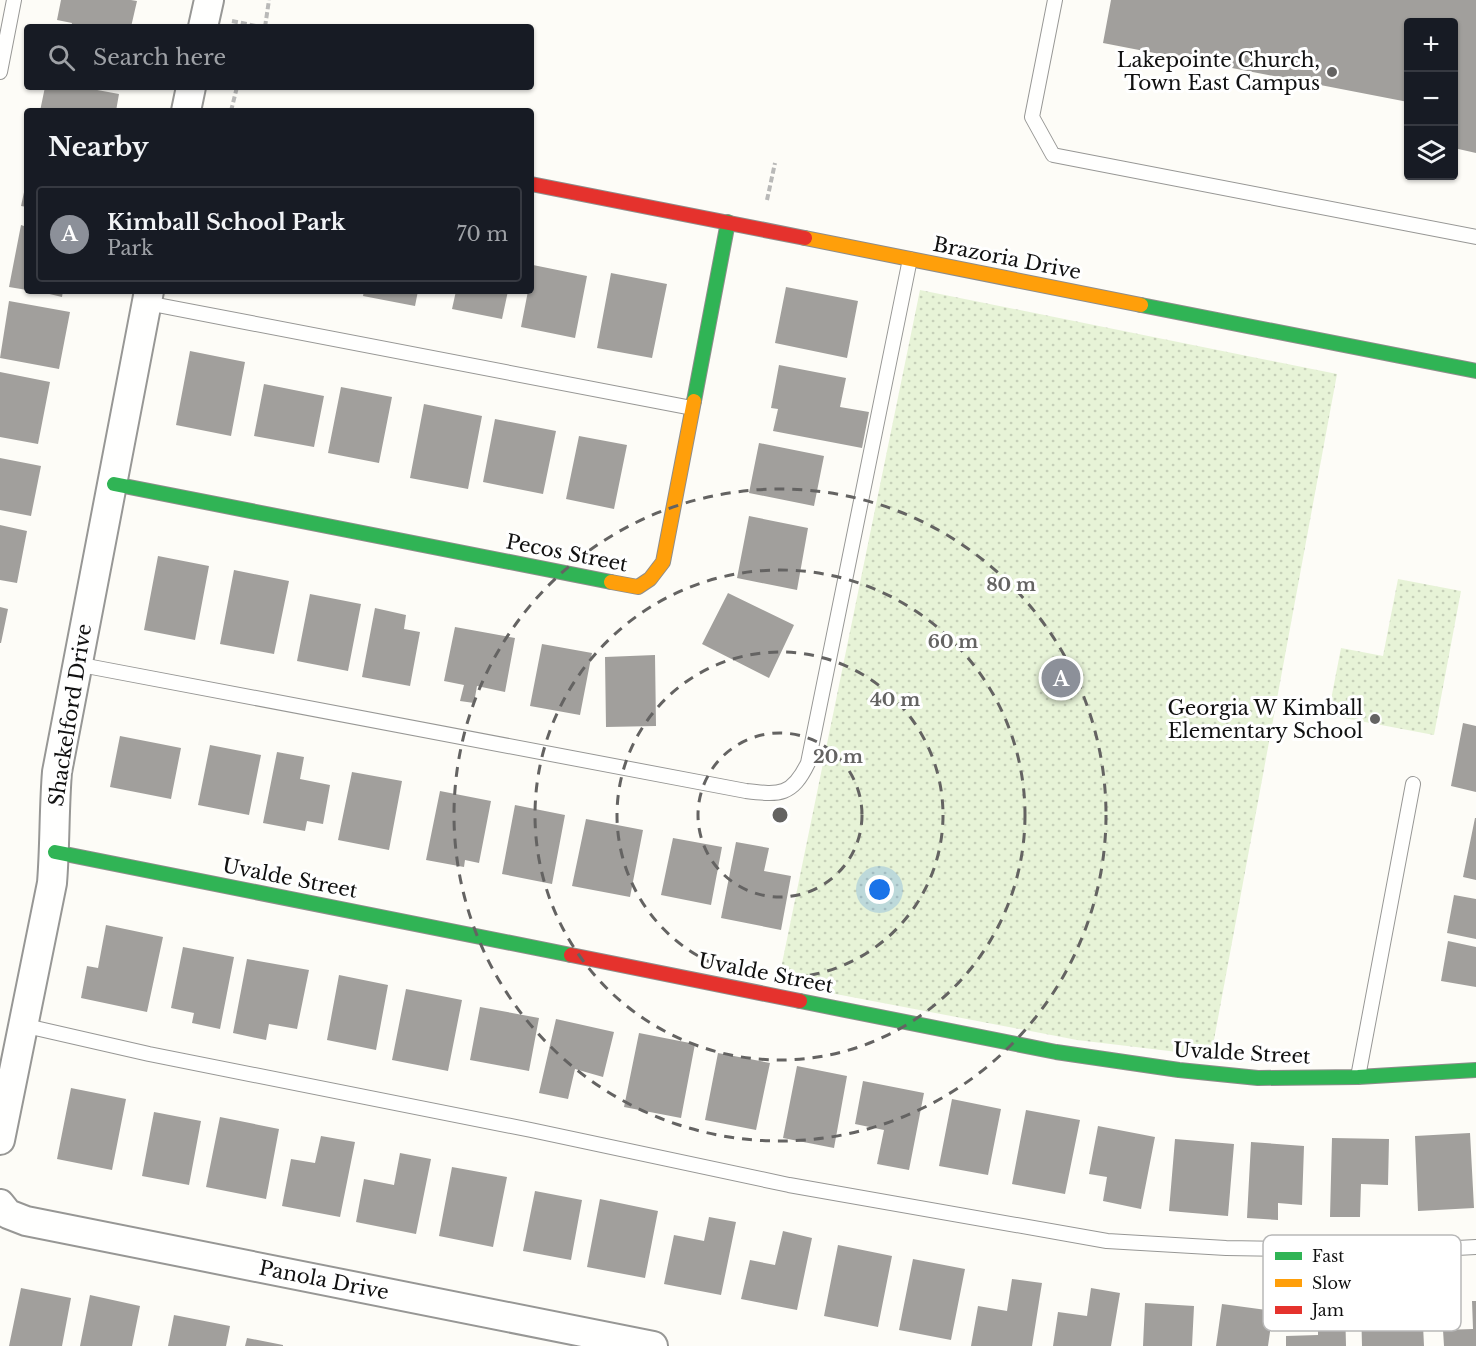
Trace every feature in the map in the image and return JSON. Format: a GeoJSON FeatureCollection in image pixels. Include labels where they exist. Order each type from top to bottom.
{"type":"FeatureCollection","features":[{"type":"Feature","properties":{"kind":"street"},"geometry":{"type":"LineString","coordinates":[[204,24],[209,0]]}},
{"type":"Feature","properties":{"kind":"street"},"geometry":{"type":"LineString","coordinates":[[187,108],[190,90]]}},
{"type":"Feature","properties":{"kind":"street","name":"Brazoria Drive"},"geometry":{"type":"LineString","coordinates":[[534,185],[1476,371]]}},
{"type":"Feature","properties":{"kind":"street","name":"Pecos Street"},"geometry":{"type":"LineString","coordinates":[[114,484],[638,587],[650,579],[663,562],[728,222]]}},
{"type":"Feature","properties":{"kind":"street","name":"Shackelford Drive"},"geometry":{"type":"LineString","coordinates":[[0,1140],[52,883],[55,852],[52,823],[57,772],[148,297]]}},
{"type":"Feature","properties":{"kind":"street","name":"Uvalde Street"},"geometry":{"type":"LineString","coordinates":[[55,852],[1056,1052],[1179,1070],[1258,1078],[1358,1077],[1476,1070]]}},
{"type":"Feature","properties":{"kind":"street","name":"Panola Drive"},"geometry":{"type":"LineString","coordinates":[[0,1204],[8,1214],[26,1221],[596,1340],[653,1346]]}},
{"type":"Feature","properties":{"kind":"lane"},"geometry":{"type":"LineString","coordinates":[[0,72],[14,0]]}},
{"type":"Feature","properties":{"kind":"lane"},"geometry":{"type":"LineString","coordinates":[[1055,0],[1032,117],[1053,155],[1476,237]]}},
{"type":"Feature","properties":{"kind":"lane"},"geometry":{"type":"LineString","coordinates":[[76,664],[746,792],[775,795],[788,790],[796,785],[808,763],[910,259]]}},
{"type":"Feature","properties":{"kind":"lane"},"geometry":{"type":"LineString","coordinates":[[148,297],[692,408]]}},
{"type":"Feature","properties":{"kind":"lane"},"geometry":{"type":"LineString","coordinates":[[1358,1077],[1413,784]]}},
{"type":"Feature","properties":{"kind":"lane"},"geometry":{"type":"LineString","coordinates":[[22,1025],[149,1054],[531,1130],[789,1185],[1107,1241],[1263,1249]]}},
{"type":"Feature","properties":{"kind":"lane"},"geometry":{"type":"LineString","coordinates":[[1461,1248],[1476,1247]]}},
{"type":"Feature","properties":{"kind":"path"},"geometry":{"type":"LineString","coordinates":[[265,24],[269,0]]}},
{"type":"Feature","properties":{"kind":"path"},"geometry":{"type":"LineString","coordinates":[[232,108],[236,90]]}},
{"type":"Feature","properties":{"kind":"path"},"geometry":{"type":"LineString","coordinates":[[761,229],[775,162]]}},
{"type":"Feature","properties":{"kind":"green space"},"geometry":{"type":"Polygon","coordinates":[[[920,290],[1337,374],[1211,1056],[1077,1040],[778,983],[920,290]]]}},
{"type":"Feature","properties":{"kind":"green space"},"geometry":{"type":"Polygon","coordinates":[[[1398,579],[1461,591],[1434,735],[1328,715],[1341,648],[1383,656],[1398,579]]]}},
{"type":"Feature","properties":{"kind":"building"},"geometry":{"type":"Polygon","coordinates":[[[61,0],[137,1],[132,24],[72,24],[57,20],[61,0]]]}},
{"type":"Feature","properties":{"kind":"building","name":"Lakepointe Church, Town East Campus"},"geometry":{"type":"Polygon","coordinates":[[[1111,0],[1476,0],[1476,153],[1458,149],[1458,18],[1404,18],[1404,101],[1103,43],[1111,0]]]}},
{"type":"Feature","properties":{"kind":"building"},"geometry":{"type":"Polygon","coordinates":[[[44,90],[97,90],[119,94],[117,108],[41,108],[44,90]]]}},
{"type":"Feature","properties":{"kind":"building"},"geometry":{"type":"Polygon","coordinates":[[[21,225],[24,226],[24,290],[9,287],[21,225]]]}},
{"type":"Feature","properties":{"kind":"building"},"geometry":{"type":"Polygon","coordinates":[[[534,265],[587,276],[575,338],[521,327],[527,294],[534,294],[534,265]]]}},
{"type":"Feature","properties":{"kind":"building"},"geometry":{"type":"Polygon","coordinates":[[[611,273],[667,284],[652,358],[597,348],[611,273]]]}},
{"type":"Feature","properties":{"kind":"building"},"geometry":{"type":"Polygon","coordinates":[[[786,287],[858,301],[847,358],[775,343],[786,287]]]}},
{"type":"Feature","properties":{"kind":"building"},"geometry":{"type":"Polygon","coordinates":[[[363,294],[417,294],[415,306],[363,296],[363,294]]]}},
{"type":"Feature","properties":{"kind":"building"},"geometry":{"type":"Polygon","coordinates":[[[455,294],[507,294],[502,319],[452,309],[455,294]]]}},
{"type":"Feature","properties":{"kind":"building"},"geometry":{"type":"Polygon","coordinates":[[[9,301],[70,312],[59,369],[0,358],[9,301]]]}},
{"type":"Feature","properties":{"kind":"building"},"geometry":{"type":"Polygon","coordinates":[[[190,351],[245,362],[231,436],[176,425],[190,351]]]}},
{"type":"Feature","properties":{"kind":"building"},"geometry":{"type":"Polygon","coordinates":[[[779,365],[846,378],[840,407],[869,412],[862,448],[773,431],[778,409],[771,408],[779,365]]]}},
{"type":"Feature","properties":{"kind":"building"},"geometry":{"type":"Polygon","coordinates":[[[0,372],[50,382],[38,444],[0,437],[0,372]]]}},
{"type":"Feature","properties":{"kind":"building"},"geometry":{"type":"Polygon","coordinates":[[[264,384],[324,396],[314,447],[254,436],[264,384]]]}},
{"type":"Feature","properties":{"kind":"building"},"geometry":{"type":"Polygon","coordinates":[[[341,387],[392,397],[379,463],[328,453],[341,387]]]}},
{"type":"Feature","properties":{"kind":"building"},"geometry":{"type":"Polygon","coordinates":[[[424,404],[482,416],[468,489],[410,478],[424,404]]]}},
{"type":"Feature","properties":{"kind":"building"},"geometry":{"type":"Polygon","coordinates":[[[495,419],[556,431],[543,494],[483,482],[495,419]]]}},
{"type":"Feature","properties":{"kind":"building"},"geometry":{"type":"Polygon","coordinates":[[[579,436],[627,445],[614,509],[566,499],[579,436]]]}},
{"type":"Feature","properties":{"kind":"building"},"geometry":{"type":"Polygon","coordinates":[[[759,443],[824,456],[814,506],[749,493],[759,443]]]}},
{"type":"Feature","properties":{"kind":"building"},"geometry":{"type":"Polygon","coordinates":[[[0,458],[41,466],[31,516],[0,510],[0,458]]]}},
{"type":"Feature","properties":{"kind":"building"},"geometry":{"type":"Polygon","coordinates":[[[749,516],[808,528],[797,590],[737,578],[749,516]]]}},
{"type":"Feature","properties":{"kind":"building"},"geometry":{"type":"Polygon","coordinates":[[[0,525],[27,531],[17,583],[0,580],[0,525]]]}},
{"type":"Feature","properties":{"kind":"building"},"geometry":{"type":"Polygon","coordinates":[[[158,556],[209,566],[195,640],[144,630],[158,556]]]}},
{"type":"Feature","properties":{"kind":"building"},"geometry":{"type":"Polygon","coordinates":[[[234,570],[289,581],[274,654],[220,644],[234,570]]]}},
{"type":"Feature","properties":{"kind":"building"},"geometry":{"type":"Polygon","coordinates":[[[728,593],[794,625],[769,678],[702,644],[728,593]]]}},
{"type":"Feature","properties":{"kind":"building"},"geometry":{"type":"Polygon","coordinates":[[[310,594],[361,604],[348,671],[297,661],[310,594]]]}},
{"type":"Feature","properties":{"kind":"building"},"geometry":{"type":"Polygon","coordinates":[[[0,607],[8,609],[1,643],[0,643],[0,607]]]}},
{"type":"Feature","properties":{"kind":"building"},"geometry":{"type":"Polygon","coordinates":[[[375,608],[406,615],[404,629],[420,632],[410,686],[362,677],[375,608]]]}},
{"type":"Feature","properties":{"kind":"building"},"geometry":{"type":"Polygon","coordinates":[[[455,627],[515,638],[505,692],[477,686],[474,703],[460,701],[464,685],[444,681],[455,627]]]}},
{"type":"Feature","properties":{"kind":"building"},"geometry":{"type":"Polygon","coordinates":[[[542,644],[592,653],[580,715],[530,706],[542,644]]]}},
{"type":"Feature","properties":{"kind":"building"},"geometry":{"type":"Polygon","coordinates":[[[655,655],[656,726],[606,727],[605,657],[655,655]]]}},
{"type":"Feature","properties":{"kind":"building"},"geometry":{"type":"Polygon","coordinates":[[[1463,723],[1476,726],[1476,792],[1451,786],[1463,723]]]}},
{"type":"Feature","properties":{"kind":"building"},"geometry":{"type":"Polygon","coordinates":[[[120,736],[181,748],[171,799],[110,787],[120,736]]]}},
{"type":"Feature","properties":{"kind":"building"},"geometry":{"type":"Polygon","coordinates":[[[210,745],[261,755],[249,815],[198,805],[210,745]]]}},
{"type":"Feature","properties":{"kind":"building"},"geometry":{"type":"Polygon","coordinates":[[[277,752],[304,757],[300,779],[330,785],[323,824],[307,821],[305,831],[263,823],[277,752]]]}},
{"type":"Feature","properties":{"kind":"building"},"geometry":{"type":"Polygon","coordinates":[[[352,772],[402,781],[389,850],[338,840],[352,772]]]}},
{"type":"Feature","properties":{"kind":"building"},"geometry":{"type":"Polygon","coordinates":[[[440,791],[491,801],[479,863],[465,860],[464,867],[426,860],[440,791]]]}},
{"type":"Feature","properties":{"kind":"building"},"geometry":{"type":"Polygon","coordinates":[[[515,805],[565,815],[552,884],[502,874],[515,805]]]}},
{"type":"Feature","properties":{"kind":"building"},"geometry":{"type":"Polygon","coordinates":[[[1476,818],[1476,880],[1463,877],[1476,818]]]}},
{"type":"Feature","properties":{"kind":"building"},"geometry":{"type":"Polygon","coordinates":[[[586,819],[643,830],[630,897],[572,886],[586,819]]]}},
{"type":"Feature","properties":{"kind":"building"},"geometry":{"type":"Polygon","coordinates":[[[673,838],[722,847],[711,905],[661,895],[673,838]]]}},
{"type":"Feature","properties":{"kind":"building"},"geometry":{"type":"Polygon","coordinates":[[[736,842],[769,848],[764,871],[791,876],[781,930],[721,918],[736,842]]]}},
{"type":"Feature","properties":{"kind":"building"},"geometry":{"type":"Polygon","coordinates":[[[1454,895],[1476,899],[1476,939],[1447,933],[1454,895]]]}},
{"type":"Feature","properties":{"kind":"building"},"geometry":{"type":"Polygon","coordinates":[[[106,925],[163,937],[147,1012],[81,998],[87,966],[98,968],[106,925]]]}},
{"type":"Feature","properties":{"kind":"building"},"geometry":{"type":"Polygon","coordinates":[[[1448,941],[1476,947],[1476,987],[1441,981],[1448,941]]]}},
{"type":"Feature","properties":{"kind":"building"},"geometry":{"type":"Polygon","coordinates":[[[183,947],[234,957],[220,1029],[192,1023],[194,1013],[171,1008],[183,947]]]}},
{"type":"Feature","properties":{"kind":"building"},"geometry":{"type":"Polygon","coordinates":[[[247,959],[309,970],[297,1029],[269,1024],[266,1040],[233,1033],[247,959]]]}},
{"type":"Feature","properties":{"kind":"building"},"geometry":{"type":"Polygon","coordinates":[[[339,975],[388,985],[376,1050],[327,1040],[339,975]]]}},
{"type":"Feature","properties":{"kind":"building"},"geometry":{"type":"Polygon","coordinates":[[[406,989],[462,1000],[448,1071],[392,1060],[406,989]]]}},
{"type":"Feature","properties":{"kind":"building"},"geometry":{"type":"Polygon","coordinates":[[[480,1007],[539,1018],[529,1071],[470,1060],[480,1007]]]}},
{"type":"Feature","properties":{"kind":"building"},"geometry":{"type":"Polygon","coordinates":[[[556,1019],[614,1032],[603,1077],[575,1069],[568,1099],[539,1093],[556,1019]]]}},
{"type":"Feature","properties":{"kind":"building"},"geometry":{"type":"Polygon","coordinates":[[[639,1033],[695,1044],[681,1118],[624,1107],[639,1033]]]}},
{"type":"Feature","properties":{"kind":"building"},"geometry":{"type":"Polygon","coordinates":[[[718,1053],[770,1063],[756,1130],[705,1120],[718,1053]]]}},
{"type":"Feature","properties":{"kind":"building"},"geometry":{"type":"Polygon","coordinates":[[[797,1066],[847,1076],[834,1148],[783,1138],[797,1066]]]}},
{"type":"Feature","properties":{"kind":"building"},"geometry":{"type":"Polygon","coordinates":[[[863,1081],[924,1093],[909,1170],[877,1164],[884,1130],[855,1124],[863,1081]]]}},
{"type":"Feature","properties":{"kind":"building"},"geometry":{"type":"Polygon","coordinates":[[[71,1088],[126,1099],[112,1170],[57,1159],[71,1088]]]}},
{"type":"Feature","properties":{"kind":"building"},"geometry":{"type":"Polygon","coordinates":[[[952,1099],[1001,1109],[988,1175],[939,1166],[952,1099]]]}},
{"type":"Feature","properties":{"kind":"building"},"geometry":{"type":"Polygon","coordinates":[[[1026,1110],[1080,1120],[1065,1194],[1012,1184],[1026,1110]]]}},
{"type":"Feature","properties":{"kind":"building"},"geometry":{"type":"Polygon","coordinates":[[[154,1112],[201,1121],[189,1185],[142,1176],[154,1112]]]}},
{"type":"Feature","properties":{"kind":"building"},"geometry":{"type":"Polygon","coordinates":[[[220,1117],[279,1129],[266,1199],[206,1187],[220,1117]]]}},
{"type":"Feature","properties":{"kind":"building"},"geometry":{"type":"Polygon","coordinates":[[[1098,1126],[1155,1137],[1141,1209],[1103,1201],[1107,1177],[1089,1174],[1098,1126]]]}},
{"type":"Feature","properties":{"kind":"building"},"geometry":{"type":"Polygon","coordinates":[[[1470,1133],[1474,1208],[1418,1211],[1415,1136],[1470,1133]]]}},
{"type":"Feature","properties":{"kind":"building"},"geometry":{"type":"Polygon","coordinates":[[[321,1136],[355,1142],[340,1217],[282,1206],[291,1159],[315,1163],[321,1136]]]}},
{"type":"Feature","properties":{"kind":"building"},"geometry":{"type":"Polygon","coordinates":[[[1332,1138],[1389,1139],[1388,1185],[1361,1184],[1360,1217],[1330,1217],[1332,1138]]]}},
{"type":"Feature","properties":{"kind":"building"},"geometry":{"type":"Polygon","coordinates":[[[1175,1139],[1234,1144],[1228,1216],[1169,1211],[1175,1139]]]}},
{"type":"Feature","properties":{"kind":"building"},"geometry":{"type":"Polygon","coordinates":[[[1251,1142],[1304,1146],[1302,1205],[1278,1203],[1278,1220],[1247,1218],[1251,1142]]]}},
{"type":"Feature","properties":{"kind":"building"},"geometry":{"type":"Polygon","coordinates":[[[400,1153],[431,1159],[416,1234],[356,1222],[364,1179],[394,1185],[400,1153]]]}},
{"type":"Feature","properties":{"kind":"building"},"geometry":{"type":"Polygon","coordinates":[[[452,1167],[507,1177],[493,1247],[439,1236],[452,1167]]]}},
{"type":"Feature","properties":{"kind":"building"},"geometry":{"type":"Polygon","coordinates":[[[535,1191],[582,1200],[571,1260],[523,1251],[535,1191]]]}},
{"type":"Feature","properties":{"kind":"building"},"geometry":{"type":"Polygon","coordinates":[[[600,1199],[658,1211],[645,1278],[587,1267],[600,1199]]]}},
{"type":"Feature","properties":{"kind":"building"},"geometry":{"type":"Polygon","coordinates":[[[709,1217],[736,1222],[721,1295],[664,1284],[674,1235],[704,1241],[709,1217]]]}},
{"type":"Feature","properties":{"kind":"building"},"geometry":{"type":"Polygon","coordinates":[[[783,1231],[812,1238],[797,1310],[741,1299],[750,1260],[775,1265],[783,1231]]]}},
{"type":"Feature","properties":{"kind":"building"},"geometry":{"type":"Polygon","coordinates":[[[838,1245],[892,1256],[878,1327],[824,1316],[838,1245]]]}},
{"type":"Feature","properties":{"kind":"building"},"geometry":{"type":"Polygon","coordinates":[[[913,1259],[965,1269],[951,1340],[899,1330],[913,1259]]]}},
{"type":"Feature","properties":{"kind":"building"},"geometry":{"type":"Polygon","coordinates":[[[1012,1279],[1042,1283],[1032,1346],[971,1346],[978,1306],[1007,1311],[1012,1279]]]}},
{"type":"Feature","properties":{"kind":"building"},"geometry":{"type":"Polygon","coordinates":[[[21,1288],[71,1298],[62,1346],[9,1346],[21,1288]]]}},
{"type":"Feature","properties":{"kind":"building"},"geometry":{"type":"Polygon","coordinates":[[[1091,1288],[1120,1293],[1111,1346],[1053,1346],[1058,1312],[1087,1316],[1091,1288]]]}},
{"type":"Feature","properties":{"kind":"building"},"geometry":{"type":"Polygon","coordinates":[[[90,1295],[140,1306],[132,1346],[80,1346],[90,1295]]]}},
{"type":"Feature","properties":{"kind":"building"},"geometry":{"type":"Polygon","coordinates":[[[1472,1301],[1476,1301],[1476,1346],[1444,1346],[1443,1331],[1473,1329],[1472,1301]]]}},
{"type":"Feature","properties":{"kind":"building"},"geometry":{"type":"Polygon","coordinates":[[[1145,1303],[1194,1306],[1192,1346],[1143,1346],[1145,1303]]]}},
{"type":"Feature","properties":{"kind":"building"},"geometry":{"type":"Polygon","coordinates":[[[1222,1304],[1263,1310],[1263,1331],[1270,1331],[1268,1346],[1216,1346],[1222,1304]]]}},
{"type":"Feature","properties":{"kind":"building"},"geometry":{"type":"Polygon","coordinates":[[[174,1315],[230,1326],[226,1346],[168,1346],[174,1315]]]}},
{"type":"Feature","properties":{"kind":"building"},"geometry":{"type":"Polygon","coordinates":[[[1318,1331],[1346,1331],[1346,1346],[1286,1346],[1286,1336],[1318,1335],[1318,1331]]]}},
{"type":"Feature","properties":{"kind":"building"},"geometry":{"type":"Polygon","coordinates":[[[1362,1331],[1423,1331],[1424,1346],[1362,1346],[1362,1331]]]}},
{"type":"Feature","properties":{"kind":"building"},"geometry":{"type":"Polygon","coordinates":[[[247,1338],[283,1345],[283,1346],[245,1346],[247,1338]]]}},
{"type":"Feature","properties":{"kind":"traffic: fast"},"geometry":{"type":"LineString","coordinates":[[694,401],[728,222]]}},
{"type":"Feature","properties":{"kind":"traffic: fast"},"geometry":{"type":"LineString","coordinates":[[1141,305],[1476,371]]}},
{"type":"Feature","properties":{"kind":"traffic: fast"},"geometry":{"type":"LineString","coordinates":[[114,484],[611,582]]}},
{"type":"Feature","properties":{"kind":"traffic: fast"},"geometry":{"type":"LineString","coordinates":[[55,852],[571,955]]}},
{"type":"Feature","properties":{"kind":"traffic: fast"},"geometry":{"type":"LineString","coordinates":[[800,1001],[1056,1052],[1179,1070],[1258,1078],[1358,1077],[1476,1070]]}},
{"type":"Feature","properties":{"kind":"traffic: slow"},"geometry":{"type":"LineString","coordinates":[[805,238],[1141,305]]}},
{"type":"Feature","properties":{"kind":"traffic: slow"},"geometry":{"type":"LineString","coordinates":[[611,582],[638,587],[650,579],[663,562],[694,401]]}},
{"type":"Feature","properties":{"kind":"traffic: jam"},"geometry":{"type":"LineString","coordinates":[[534,185],[805,238]]}},
{"type":"Feature","properties":{"kind":"traffic: jam"},"geometry":{"type":"LineString","coordinates":[[571,955],[800,1001]]}},
{"type":"Feature","properties":{"kind":"place","name":"Lakepointe Church, Town East Campus"},"geometry":{"type":"Point","coordinates":[1332,72]}},
{"type":"Feature","properties":{"kind":"place","name":"Kimball School Park"},"geometry":{"type":"Point","coordinates":[1061,678]}},
{"type":"Feature","properties":{"kind":"place","name":"Georgia W Kimball Elementary School"},"geometry":{"type":"Point","coordinates":[1375,719]}}]}
